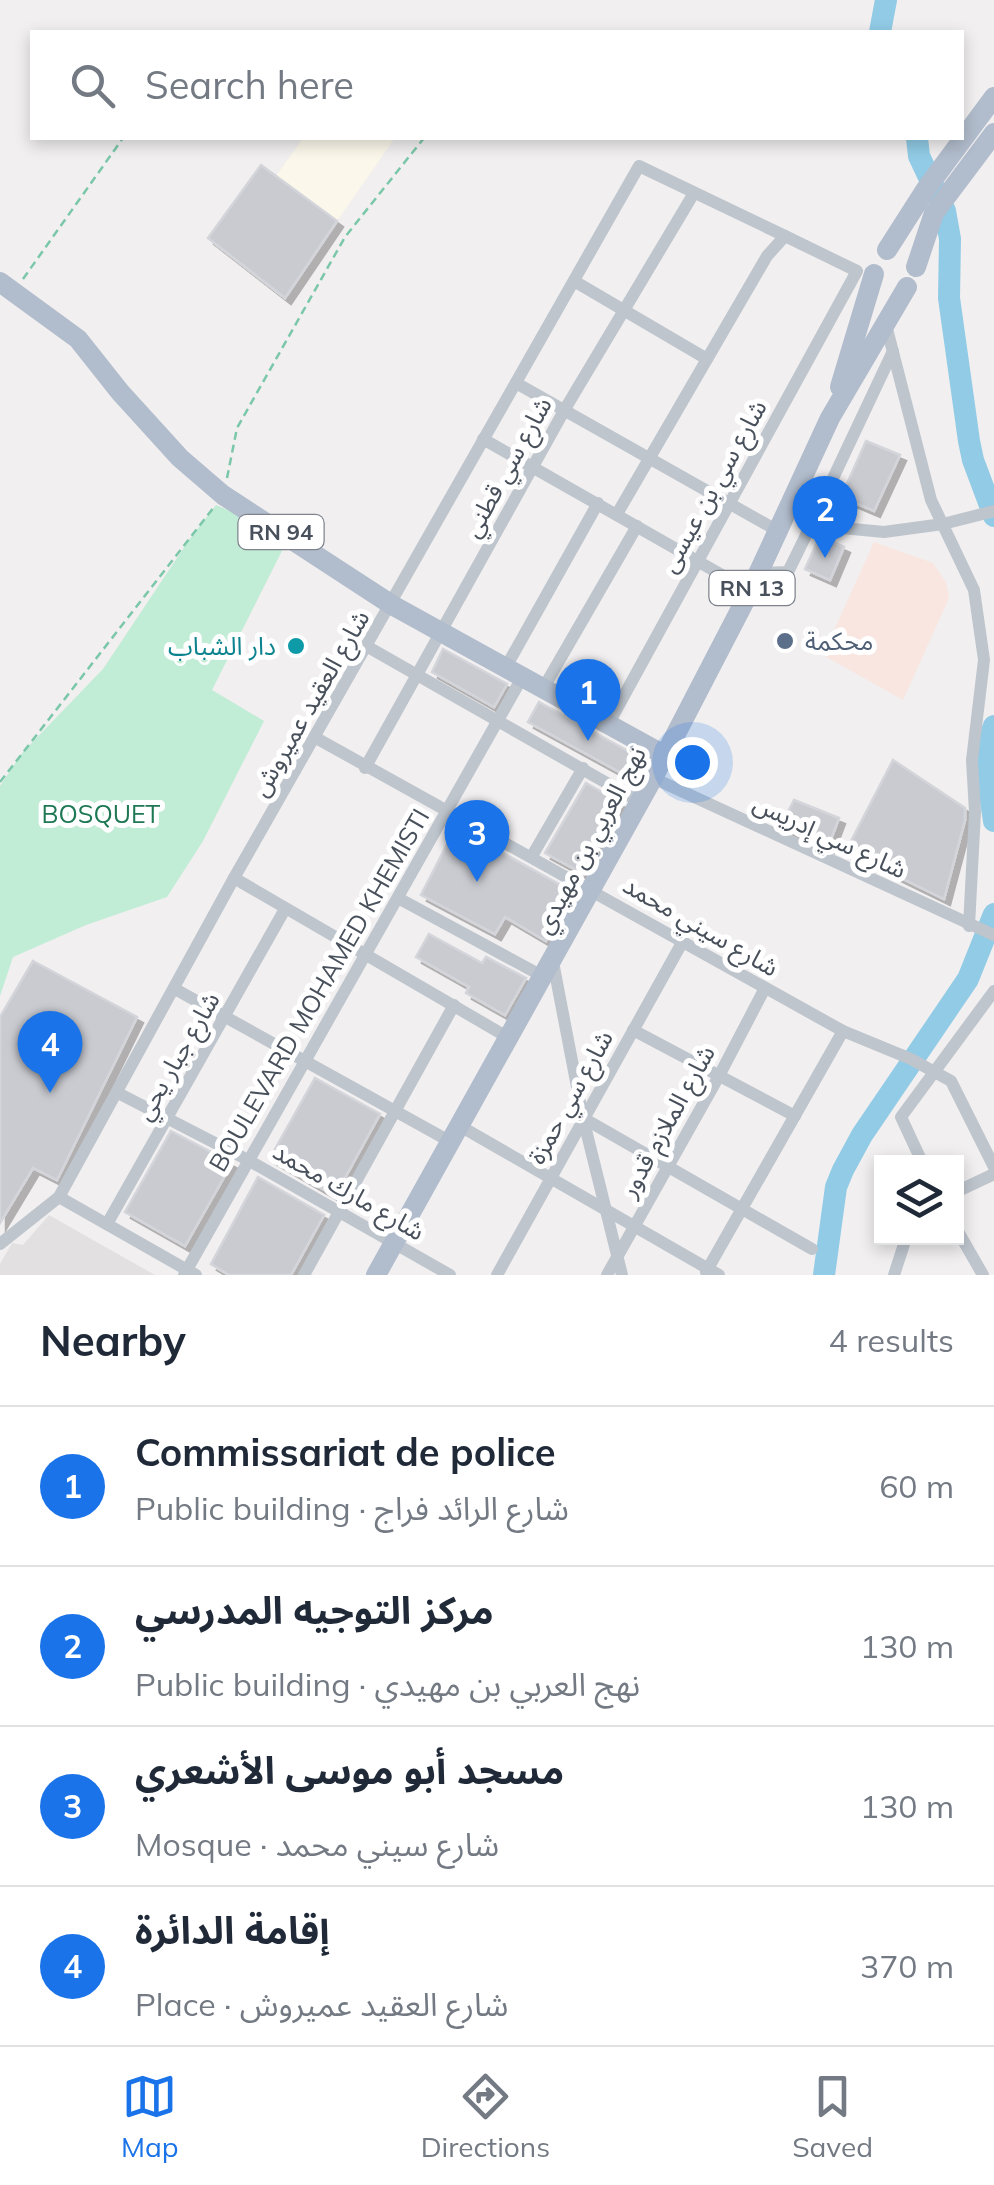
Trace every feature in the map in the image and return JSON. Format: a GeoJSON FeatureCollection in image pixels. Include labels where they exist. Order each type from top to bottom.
{"type":"FeatureCollection","features":[{"type":"Feature","properties":{"kind":"main road","name":"RN 13"},"geometry":{"type":"LineString","coordinates":[[830,418],[911,277],[954,168],[994,97]]}},
{"type":"Feature","properties":{"kind":"main road","name":"RN 13"},"geometry":{"type":"LineString","coordinates":[[886,250],[926,190],[994,132]]}},
{"type":"Feature","properties":{"kind":"main road"},"geometry":{"type":"LineString","coordinates":[[886,250],[902,250],[914,260],[911,277],[891,290],[866,272],[886,250]]}},
{"type":"Feature","properties":{"kind":"main road","name":"RN 13"},"geometry":{"type":"LineString","coordinates":[[830,418],[866,272]]}},
{"type":"Feature","properties":{"kind":"main road","name":"RN 94"},"geometry":{"type":"LineString","coordinates":[[7,287],[78,339],[180,458],[223,495],[392,605],[664,755]]}},
{"type":"Feature","properties":{"kind":"main road","name":"نهج العربي بن مهيدي"},"geometry":{"type":"LineString","coordinates":[[549,970],[755,582],[830,418]]}},
{"type":"Feature","properties":{"kind":"main road","name":"RN 13"},"geometry":{"type":"LineString","coordinates":[[376,1275],[549,970]]}},
{"type":"Feature","properties":{"kind":"street","name":"شارع العقيد عميروش"},"geometry":{"type":"LineString","coordinates":[[0,1244],[59,1198],[234,878],[640,166],[694,192]]}},
{"type":"Feature","properties":{"kind":"street"},"geometry":{"type":"LineString","coordinates":[[694,192],[866,272]]}},
{"type":"Feature","properties":{"kind":"street","name":"شارع سي قطني"},"geometry":{"type":"LineString","coordinates":[[365,768],[533,466],[694,192]]}},
{"type":"Feature","properties":{"kind":"street"},"geometry":{"type":"LineString","coordinates":[[618,514],[766,256],[784,236]]}},
{"type":"Feature","properties":{"kind":"street","name":"شارع سي بن عيسى"},"geometry":{"type":"LineString","coordinates":[[609,723],[697,560],[866,272]]}},
{"type":"Feature","properties":{"kind":"street"},"geometry":{"type":"LineString","coordinates":[[574,281],[707,359]]}},
{"type":"Feature","properties":{"kind":"street"},"geometry":{"type":"LineString","coordinates":[[886,325],[931,500],[974,590],[984,660],[972,760],[975,812],[969,926]]}},
{"type":"Feature","properties":{"kind":"street"},"geometry":{"type":"LineString","coordinates":[[483,439],[697,560],[755,582],[788,572],[893,351]]}},
{"type":"Feature","properties":{"kind":"street"},"geometry":{"type":"LineString","coordinates":[[516,383],[778,531]]}},
{"type":"Feature","properties":{"kind":"street","name":"BOULEVARD MOHAMED KHEMISTI"},"geometry":{"type":"LineString","coordinates":[[189,1273],[248,1160],[500,722],[514,672],[598,503]]}},
{"type":"Feature","properties":{"kind":"street"},"geometry":{"type":"LineString","coordinates":[[812,525],[884,532],[988,513]]}},
{"type":"Feature","properties":{"kind":"street"},"geometry":{"type":"LineString","coordinates":[[544,687],[637,526]]}},
{"type":"Feature","properties":{"kind":"street"},"geometry":{"type":"LineString","coordinates":[[368,647],[640,802]]}},
{"type":"Feature","properties":{"kind":"street","name":"شارع سيني محمد"},"geometry":{"type":"LineString","coordinates":[[316,738],[843,1031],[935,1072]]}},
{"type":"Feature","properties":{"kind":"street"},"geometry":{"type":"LineString","coordinates":[[532,856],[583,768]]}},
{"type":"Feature","properties":{"kind":"street","name":"شارع سي إدريس"},"geometry":{"type":"LineString","coordinates":[[653,778],[991,934]]}},
{"type":"Feature","properties":{"kind":"street"},"geometry":{"type":"LineString","coordinates":[[234,878],[509,1038]]}},
{"type":"Feature","properties":{"kind":"street"},"geometry":{"type":"LineString","coordinates":[[398,898],[549,970],[622,1275]]}},
{"type":"Feature","properties":{"kind":"street","name":"شارع جبار يحي"},"geometry":{"type":"LineString","coordinates":[[107,1224],[285,908]]}},
{"type":"Feature","properties":{"kind":"street","name":"شارع سي حمزة"},"geometry":{"type":"LineString","coordinates":[[497,1275],[682,941]]}},
{"type":"Feature","properties":{"kind":"street","name":"شارع الملازم قدور"},"geometry":{"type":"LineString","coordinates":[[607,1275],[765,988]]}},
{"type":"Feature","properties":{"kind":"street"},"geometry":{"type":"LineString","coordinates":[[175,989],[395,1112],[455,1134],[551,1178],[710,1273],[843,1031]]}},
{"type":"Feature","properties":{"kind":"street"},"geometry":{"type":"LineString","coordinates":[[919,1155],[900,1117],[994,991]]}},
{"type":"Feature","properties":{"kind":"street"},"geometry":{"type":"LineString","coordinates":[[304,1275],[454,1005]]}},
{"type":"Feature","properties":{"kind":"street"},"geometry":{"type":"LineString","coordinates":[[633,1030],[795,1116]]}},
{"type":"Feature","properties":{"kind":"street"},"geometry":{"type":"LineString","coordinates":[[935,1072],[951,1081],[994,1170],[964,1187]]}},
{"type":"Feature","properties":{"kind":"street","name":"شارع مارك محمد"},"geometry":{"type":"LineString","coordinates":[[118,1092],[248,1160],[450,1275]]}},
{"type":"Feature","properties":{"kind":"street"},"geometry":{"type":"LineString","coordinates":[[583,1118],[812,1249]]}},
{"type":"Feature","properties":{"kind":"street"},"geometry":{"type":"LineString","coordinates":[[59,1198],[189,1273]]}},
{"type":"Feature","properties":{"kind":"street"},"geometry":{"type":"LineString","coordinates":[[964,1242],[982,1275]]}},
{"type":"Feature","properties":{"kind":"street"},"geometry":{"type":"LineString","coordinates":[[894,1275],[904,1245]]}},
{"type":"Feature","properties":{"kind":"path"},"geometry":{"type":"LineString","coordinates":[[7,287],[121,140]]}},
{"type":"Feature","properties":{"kind":"path"},"geometry":{"type":"LineString","coordinates":[[0,782],[223,495],[237,428],[345,236],[422,140]]}},
{"type":"Feature","properties":{"kind":"shaded area"},"geometry":{"type":"Polygon","coordinates":[[[302,140],[394,140],[337,221],[276,176],[302,140]]]}},
{"type":"Feature","properties":{"kind":"shaded area"},"geometry":{"type":"Polygon","coordinates":[[[874,542],[933,563],[946,582],[949,598],[903,700],[823,655],[874,542]]]}},
{"type":"Feature","properties":{"kind":"shaded area"},"geometry":{"type":"Polygon","coordinates":[[[49,1215],[155,1275],[0,1275],[0,1264],[12,1243],[23,1245],[49,1215]]]}},
{"type":"Feature","properties":{"kind":"green space","name":"BOSQUET"},"geometry":{"type":"Polygon","coordinates":[[[216,505],[289,537],[212,690],[264,721],[203,841],[167,897],[86,925],[13,957],[0,996],[0,786],[23,752],[103,669],[216,505]]]}},
{"type":"Feature","properties":{"kind":"building"},"geometry":{"type":"Polygon","coordinates":[[[261,165],[337,221],[285,298],[208,238],[261,165]]]}},
{"type":"Feature","properties":{"kind":"building"},"geometry":{"type":"Polygon","coordinates":[[[866,441],[900,455],[874,511],[841,497],[866,441]]]}},
{"type":"Feature","properties":{"kind":"building"},"geometry":{"type":"Polygon","coordinates":[[[820,536],[844,547],[830,580],[805,569],[820,536]]]}},
{"type":"Feature","properties":{"kind":"building"},"geometry":{"type":"Polygon","coordinates":[[[443,649],[507,684],[494,707],[432,672],[443,649]]]}},
{"type":"Feature","properties":{"kind":"building"},"geometry":{"type":"Polygon","coordinates":[[[539,702],[646,761],[636,781],[528,722],[539,702]]]}},
{"type":"Feature","properties":{"kind":"building"},"geometry":{"type":"Polygon","coordinates":[[[893,760],[965,808],[944,899],[846,851],[893,760]]]}},
{"type":"Feature","properties":{"kind":"building"},"geometry":{"type":"Polygon","coordinates":[[[586,783],[621,803],[584,874],[545,853],[586,783]]]}},
{"type":"Feature","properties":{"kind":"building"},"geometry":{"type":"Polygon","coordinates":[[[794,800],[839,818],[828,847],[781,826],[794,800]]]}},
{"type":"Feature","properties":{"kind":"building"},"geometry":{"type":"Polygon","coordinates":[[[456,827],[573,892],[546,941],[505,917],[495,934],[421,895],[456,827]]]}},
{"type":"Feature","properties":{"kind":"building"},"geometry":{"type":"Polygon","coordinates":[[[429,934],[482,963],[486,957],[526,978],[505,1015],[466,993],[469,987],[416,957],[429,934]]]}},
{"type":"Feature","properties":{"kind":"building"},"geometry":{"type":"Polygon","coordinates":[[[33,961],[137,1017],[57,1180],[33,1168],[0,1223],[0,1017],[33,961]]]}},
{"type":"Feature","properties":{"kind":"building"},"geometry":{"type":"Polygon","coordinates":[[[315,1078],[380,1114],[335,1196],[270,1158],[315,1078]]]}},
{"type":"Feature","properties":{"kind":"building"},"geometry":{"type":"Polygon","coordinates":[[[171,1131],[232,1163],[185,1246],[125,1212],[171,1131]]]}},
{"type":"Feature","properties":{"kind":"building"},"geometry":{"type":"Polygon","coordinates":[[[258,1177],[324,1215],[291,1275],[229,1275],[211,1264],[258,1177]]]}},
{"type":"Feature","properties":{"kind":"waterway"},"geometry":{"type":"LineString","coordinates":[[880,30],[886,0]]}},
{"type":"Feature","properties":{"kind":"waterway"},"geometry":{"type":"LineString","coordinates":[[917,140],[919,156],[945,211],[950,239],[949,298],[969,441],[994,516]]}},
{"type":"Feature","properties":{"kind":"waterway"},"geometry":{"type":"LineString","coordinates":[[994,726],[987,761],[994,821]]}},
{"type":"Feature","properties":{"kind":"waterway"},"geometry":{"type":"LineString","coordinates":[[824,1275],[836,1187],[843,1170],[862,1135],[968,979],[994,914]]}},
{"type":"Feature","properties":{"kind":"place","name":"مركز التوجيه المدرسي"},"geometry":{"type":"Point","coordinates":[825,558]}},
{"type":"Feature","properties":{"kind":"place","name":"محكمة"},"geometry":{"type":"Point","coordinates":[785,641]}},
{"type":"Feature","properties":{"kind":"place","name":"دار الشباب"},"geometry":{"type":"Point","coordinates":[296,646]}},
{"type":"Feature","properties":{"kind":"place","name":"Commissariat de police"},"geometry":{"type":"Point","coordinates":[588,741]}},
{"type":"Feature","properties":{"kind":"place","name":"مسجد أبو موسى الأشعري"},"geometry":{"type":"Point","coordinates":[477,882]}},
{"type":"Feature","properties":{"kind":"place","name":"إقامة الدائرة"},"geometry":{"type":"Point","coordinates":[50,1093]}}]}
